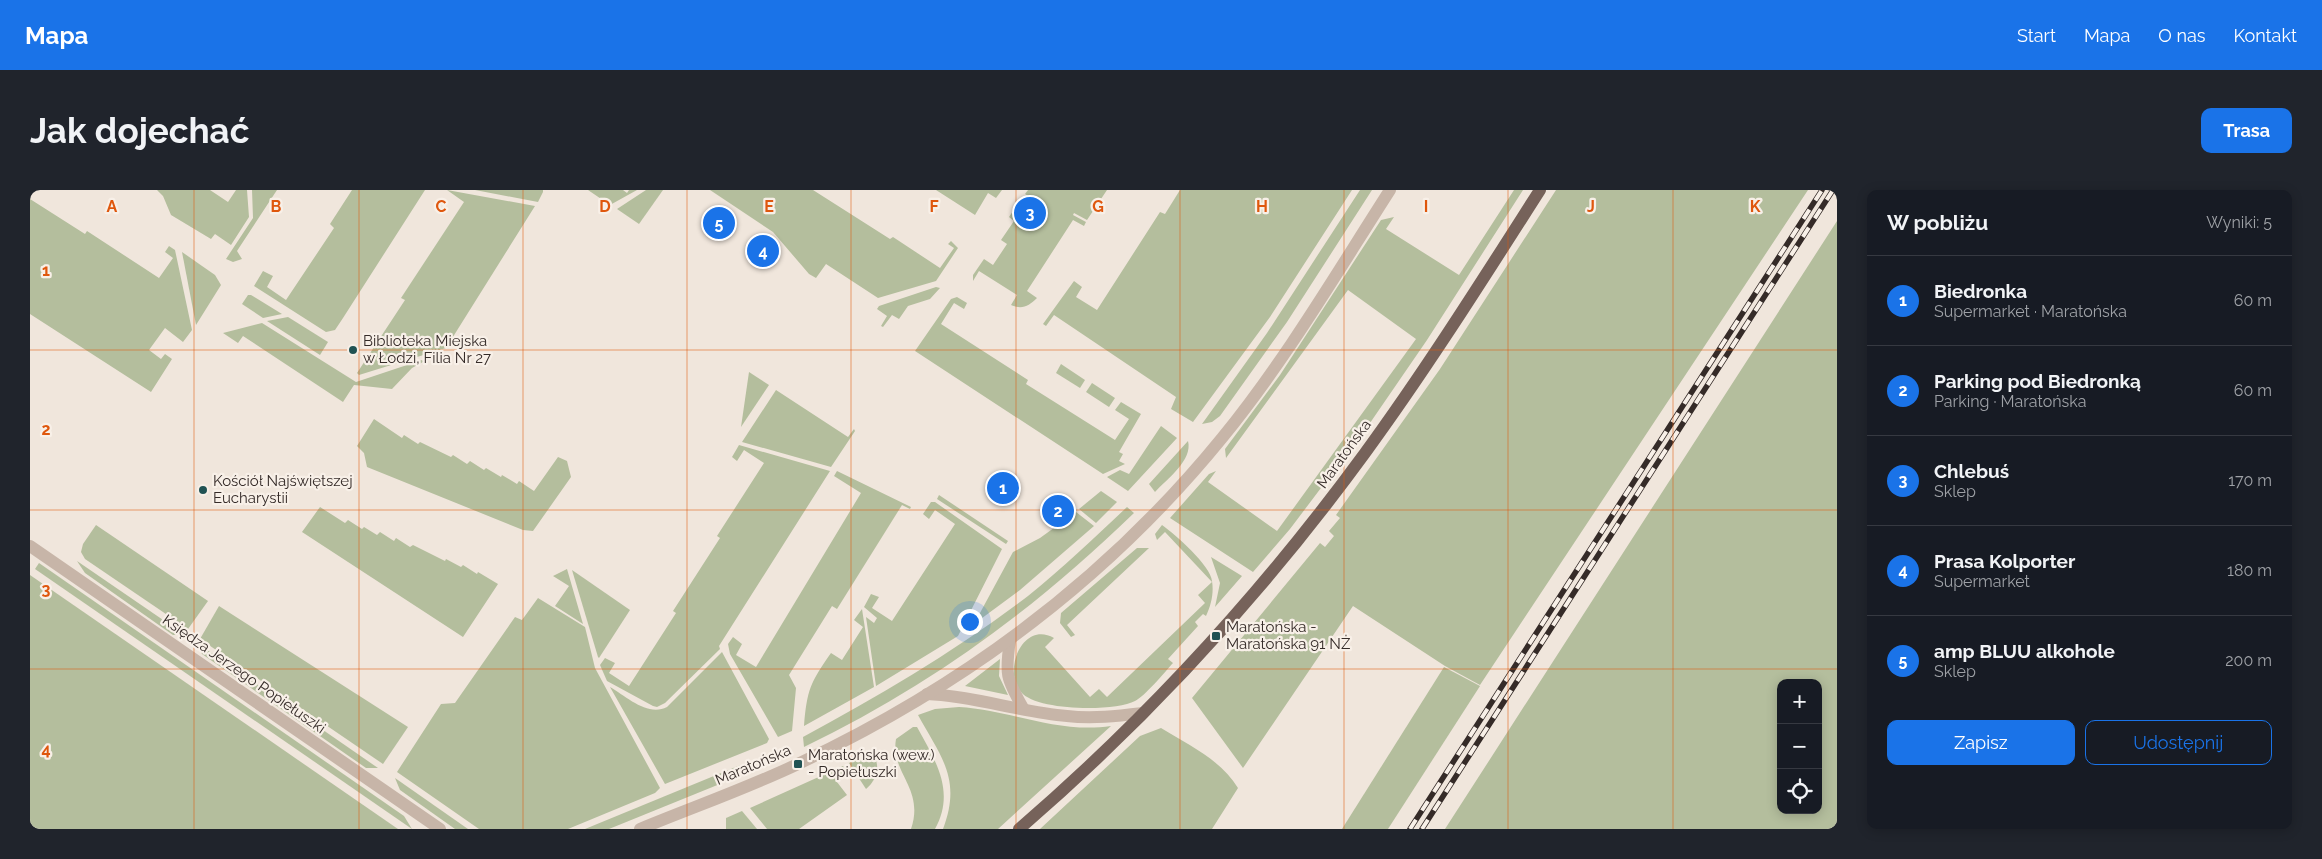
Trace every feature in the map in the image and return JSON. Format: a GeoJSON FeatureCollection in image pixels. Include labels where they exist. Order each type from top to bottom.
{"type":"FeatureCollection","features":[{"type":"Feature","properties":{"kind":"main road","name":"Maratońska"},"geometry":{"type":"LineString","coordinates":[[1019,829],[1143,714],[1231,619],[1294,545],[1349,475],[1430,361],[1540,190]]}},
{"type":"Feature","properties":{"kind":"street","name":"Maratońska"},"geometry":{"type":"LineString","coordinates":[[640,829],[798,764],[862,731],[927,694],[1010,640],[1068,594],[1126,542],[1212,450],[1277,363],[1390,190]]}},
{"type":"Feature","properties":{"kind":"street","name":"Księdza Jerzego Popiełuszki"},"geometry":{"type":"LineString","coordinates":[[30,546],[440,829]]}},
{"type":"Feature","properties":{"kind":"street"},"geometry":{"type":"LineString","coordinates":[[1010,640],[1006,663],[1008,680],[1023,708]]}},
{"type":"Feature","properties":{"kind":"street"},"geometry":{"type":"LineString","coordinates":[[927,694],[970,697],[1080,718],[1143,714]]}},
{"type":"Feature","properties":{"kind":"green space"},"geometry":{"type":"Polygon","coordinates":[[[157,190],[210,190],[228,202],[236,190],[247,190],[249,217],[231,245],[215,234],[211,239],[171,215],[163,196],[157,190]]]}},
{"type":"Feature","properties":{"kind":"green space"},"geometry":{"type":"Polygon","coordinates":[[[252,190],[277,190],[237,251],[242,259],[233,262],[226,259],[253,218],[252,190]]]}},
{"type":"Feature","properties":{"kind":"green space"},"geometry":{"type":"Polygon","coordinates":[[[352,190],[425,190],[335,330],[326,332],[254,286],[263,271],[273,276],[267,287],[286,300],[334,228],[330,224],[352,190]]]}},
{"type":"Feature","properties":{"kind":"green space"},"geometry":{"type":"Polygon","coordinates":[[[447,190],[535,206],[446,348],[359,375],[357,373],[405,300],[401,298],[464,202],[447,190]]]}},
{"type":"Feature","properties":{"kind":"green space"},"geometry":{"type":"Polygon","coordinates":[[[475,190],[543,190],[543,192],[538,202],[475,190]]]}},
{"type":"Feature","properties":{"kind":"green space"},"geometry":{"type":"Polygon","coordinates":[[[588,190],[623,190],[627,193],[629,190],[637,190],[610,205],[588,190]]]}},
{"type":"Feature","properties":{"kind":"green space"},"geometry":{"type":"Polygon","coordinates":[[[646,190],[663,190],[639,224],[617,209],[646,190]]]}},
{"type":"Feature","properties":{"kind":"green space"},"geometry":{"type":"Polygon","coordinates":[[[710,190],[813,190],[890,239],[893,237],[940,268],[954,248],[948,244],[951,241],[958,248],[936,281],[878,298],[826,264],[816,278],[809,274],[773,232],[710,190]]]}},
{"type":"Feature","properties":{"kind":"green space"},"geometry":{"type":"Polygon","coordinates":[[[936,190],[1002,190],[996,198],[988,193],[975,215],[936,190]]]}},
{"type":"Feature","properties":{"kind":"green space"},"geometry":{"type":"Polygon","coordinates":[[[1028,190],[1107,190],[1087,220],[1074,213],[1073,215],[1086,222],[1084,226],[1073,220],[1027,291],[1037,298],[1028,305],[1019,307],[1011,305],[1017,295],[979,271],[973,281],[973,275],[984,259],[993,265],[1007,244],[1001,240],[1014,221],[1009,217],[1013,211],[1034,225],[1043,213],[1039,210],[1042,205],[1025,194],[1028,190]]]}},
{"type":"Feature","properties":{"kind":"green space"},"geometry":{"type":"Polygon","coordinates":[[[1180,190],[1352,190],[1270,317],[1193,422],[1171,409],[1176,397],[1054,315],[1046,326],[1043,324],[1074,281],[1082,287],[1076,297],[1097,310],[1160,212],[1165,214],[1180,190]]]}},
{"type":"Feature","properties":{"kind":"green space"},"geometry":{"type":"Polygon","coordinates":[[[1360,190],[1372,190],[1287,322],[1220,416],[1212,422],[1202,424],[1267,333],[1360,190]]]}},
{"type":"Feature","properties":{"kind":"green space"},"geometry":{"type":"Polygon","coordinates":[[[1514,190],[1523,190],[1427,340],[1370,423],[1290,529],[1253,572],[1170,518],[1209,474],[1216,471],[1208,482],[1277,531],[1416,339],[1348,290],[1226,458],[1225,449],[1280,375],[1381,220],[1394,217],[1386,229],[1459,275],[1514,190]]]}},
{"type":"Feature","properties":{"kind":"green space"},"geometry":{"type":"Polygon","coordinates":[[[1556,190],[1808,190],[1480,685],[1445,666],[1353,606],[1243,768],[1192,698],[1320,543],[1325,547],[1334,536],[1329,531],[1340,518],[1336,515],[1440,369],[1556,190]]]}},
{"type":"Feature","properties":{"kind":"green space"},"geometry":{"type":"Polygon","coordinates":[[[30,199],[85,234],[87,231],[159,278],[173,258],[165,252],[169,246],[175,250],[192,330],[183,342],[165,328],[149,350],[161,359],[165,354],[172,359],[151,392],[30,314],[30,199]]]}},
{"type":"Feature","properties":{"kind":"green space"},"geometry":{"type":"Polygon","coordinates":[[[1837,221],[1837,829],[1445,829],[1837,221]]]}},
{"type":"Feature","properties":{"kind":"green space"},"geometry":{"type":"Polygon","coordinates":[[[182,252],[215,275],[221,285],[196,325],[182,252]]]}},
{"type":"Feature","properties":{"kind":"green space"},"geometry":{"type":"Polygon","coordinates":[[[936,287],[940,288],[930,299],[908,306],[899,319],[892,315],[883,327],[881,326],[887,316],[877,309],[879,306],[936,287]]]}},
{"type":"Feature","properties":{"kind":"green space"},"geometry":{"type":"Polygon","coordinates":[[[248,295],[282,314],[263,318],[242,304],[248,295]]]}},
{"type":"Feature","properties":{"kind":"green space"},"geometry":{"type":"Polygon","coordinates":[[[957,297],[967,303],[964,309],[954,303],[941,324],[1028,380],[1026,384],[1115,440],[1129,419],[1115,410],[1121,402],[1141,414],[1119,452],[1123,454],[1119,461],[1125,464],[1103,474],[915,351],[951,299],[957,297]]]}},
{"type":"Feature","properties":{"kind":"green space"},"geometry":{"type":"Polygon","coordinates":[[[288,317],[328,342],[320,355],[267,321],[288,317]]]}},
{"type":"Feature","properties":{"kind":"green space"},"geometry":{"type":"Polygon","coordinates":[[[262,323],[356,382],[422,360],[423,362],[412,368],[392,389],[354,385],[343,402],[243,336],[238,343],[223,333],[262,323]]]}},
{"type":"Feature","properties":{"kind":"green space"},"geometry":{"type":"Polygon","coordinates":[[[1061,364],[1085,380],[1080,388],[1056,373],[1061,364]]]}},
{"type":"Feature","properties":{"kind":"green space"},"geometry":{"type":"Polygon","coordinates":[[[749,372],[769,385],[741,427],[749,372]]]}},
{"type":"Feature","properties":{"kind":"green space"},"geometry":{"type":"Polygon","coordinates":[[[1092,383],[1115,398],[1109,407],[1086,392],[1092,383]]]}},
{"type":"Feature","properties":{"kind":"green space"},"geometry":{"type":"Polygon","coordinates":[[[776,390],[848,437],[854,429],[855,431],[831,467],[742,442],[776,390]]]}},
{"type":"Feature","properties":{"kind":"green space"},"geometry":{"type":"Polygon","coordinates":[[[374,419],[402,438],[404,435],[418,444],[420,442],[451,457],[453,455],[467,464],[470,461],[484,470],[486,468],[517,484],[519,481],[534,491],[558,457],[567,461],[571,477],[533,531],[523,530],[367,467],[364,453],[357,446],[374,419]]]}},
{"type":"Feature","properties":{"kind":"green space"},"geometry":{"type":"Polygon","coordinates":[[[1161,426],[1177,438],[1128,491],[1107,477],[1120,470],[1129,474],[1161,426]]]}},
{"type":"Feature","properties":{"kind":"green space"},"geometry":{"type":"Polygon","coordinates":[[[1188,441],[1189,448],[1183,462],[1155,492],[1149,484],[1188,441]]]}},
{"type":"Feature","properties":{"kind":"green space"},"geometry":{"type":"Polygon","coordinates":[[[739,445],[830,471],[719,646],[720,649],[665,703],[657,707],[653,706],[607,681],[600,665],[605,658],[615,663],[609,673],[629,686],[676,613],[673,611],[720,538],[717,536],[764,463],[744,450],[737,461],[732,457],[739,445]]]}},
{"type":"Feature","properties":{"kind":"green space"},"geometry":{"type":"Polygon","coordinates":[[[837,471],[911,507],[910,509],[902,505],[837,609],[832,606],[789,675],[796,688],[792,731],[778,737],[730,654],[728,644],[733,637],[742,644],[736,655],[756,667],[861,493],[834,476],[837,471]]]}},
{"type":"Feature","properties":{"kind":"green space"},"geometry":{"type":"Polygon","coordinates":[[[1101,491],[1117,502],[1096,523],[1079,509],[1101,491]]]}},
{"type":"Feature","properties":{"kind":"green space"},"geometry":{"type":"Polygon","coordinates":[[[939,495],[1008,541],[1006,544],[937,499],[939,495]]]}},
{"type":"Feature","properties":{"kind":"green space"},"geometry":{"type":"Polygon","coordinates":[[[931,502],[935,502],[1002,549],[958,636],[876,686],[866,617],[874,623],[877,618],[864,607],[871,594],[879,597],[872,608],[892,621],[955,524],[935,510],[929,519],[923,514],[931,502]]]}},
{"type":"Feature","properties":{"kind":"green space"},"geometry":{"type":"Polygon","coordinates":[[[320,507],[345,523],[348,520],[362,529],[364,527],[377,535],[380,532],[394,541],[396,538],[410,547],[413,545],[445,561],[446,559],[461,567],[463,565],[498,584],[463,637],[302,532],[320,507]]]}},
{"type":"Feature","properties":{"kind":"green space"},"geometry":{"type":"Polygon","coordinates":[[[1127,507],[1134,513],[1058,582],[979,644],[895,698],[804,747],[803,737],[918,671],[974,635],[1028,596],[1066,564],[1127,507]]]}},
{"type":"Feature","properties":{"kind":"green space"},"geometry":{"type":"Polygon","coordinates":[[[1076,512],[1094,526],[1020,590],[974,624],[1013,552],[1040,538],[1076,512]]]}},
{"type":"Feature","properties":{"kind":"green space"},"geometry":{"type":"Polygon","coordinates":[[[96,525],[208,601],[188,629],[85,559],[81,552],[83,544],[96,525]]]}},
{"type":"Feature","properties":{"kind":"green space"},"geometry":{"type":"Polygon","coordinates":[[[1162,525],[1175,535],[1206,567],[1210,575],[1212,581],[1213,586],[1212,599],[1206,616],[1203,614],[1195,622],[1198,626],[1168,659],[1173,663],[1144,695],[1125,705],[1094,708],[1058,706],[1042,703],[1029,698],[1021,692],[1016,683],[1015,661],[1019,650],[1033,636],[1043,634],[1054,638],[1045,647],[1090,697],[1099,689],[1107,697],[1205,603],[1198,595],[1212,582],[1165,532],[1157,540],[1155,534],[1162,525]]]}},
{"type":"Feature","properties":{"kind":"green space"},"geometry":{"type":"Polygon","coordinates":[[[1137,548],[1149,548],[1067,625],[1075,635],[1071,637],[1060,623],[1061,613],[1137,548]]]}},
{"type":"Feature","properties":{"kind":"green space"},"geometry":{"type":"Polygon","coordinates":[[[1211,557],[1242,576],[1215,607],[1220,583],[1211,557]]]}},
{"type":"Feature","properties":{"kind":"green space"},"geometry":{"type":"Polygon","coordinates":[[[77,561],[185,635],[173,635],[85,573],[77,561]]]}},
{"type":"Feature","properties":{"kind":"green space"},"geometry":{"type":"Polygon","coordinates":[[[39,563],[404,816],[412,829],[35,569],[39,563]]]}},
{"type":"Feature","properties":{"kind":"green space"},"geometry":{"type":"Polygon","coordinates":[[[567,569],[583,624],[555,606],[569,586],[553,576],[567,569]]]}},
{"type":"Feature","properties":{"kind":"green space"},"geometry":{"type":"Polygon","coordinates":[[[572,570],[630,610],[599,658],[598,657],[572,570]]]}},
{"type":"Feature","properties":{"kind":"green space"},"geometry":{"type":"Polygon","coordinates":[[[30,575],[398,829],[30,829],[30,575]]]}},
{"type":"Feature","properties":{"kind":"green space"},"geometry":{"type":"Polygon","coordinates":[[[538,598],[585,627],[595,668],[660,788],[655,793],[568,829],[479,829],[397,772],[441,704],[455,703],[515,617],[522,620],[538,598]]]}},
{"type":"Feature","properties":{"kind":"green space"},"geometry":{"type":"Polygon","coordinates":[[[219,606],[408,727],[383,764],[200,639],[219,606]]]}},
{"type":"Feature","properties":{"kind":"green space"},"geometry":{"type":"Polygon","coordinates":[[[862,609],[874,687],[804,726],[808,695],[814,680],[831,653],[842,660],[863,627],[854,620],[862,609]]]}},
{"type":"Feature","properties":{"kind":"green space"},"geometry":{"type":"Polygon","coordinates":[[[197,643],[378,768],[366,768],[202,654],[197,643]]]}},
{"type":"Feature","properties":{"kind":"green space"},"geometry":{"type":"Polygon","coordinates":[[[722,652],[769,739],[767,743],[665,784],[610,687],[645,708],[652,710],[667,707],[722,652]]]}},
{"type":"Feature","properties":{"kind":"green space"},"geometry":{"type":"Polygon","coordinates":[[[1000,659],[999,676],[1008,695],[965,686],[1000,659]]]}},
{"type":"Feature","properties":{"kind":"green space"},"geometry":{"type":"Polygon","coordinates":[[[1444,667],[1480,686],[1388,829],[1342,829],[1444,667]]]}},
{"type":"Feature","properties":{"kind":"green space"},"geometry":{"type":"Polygon","coordinates":[[[959,707],[997,712],[1072,727],[1111,726],[998,829],[943,829],[948,811],[950,782],[941,756],[918,715],[935,709],[959,707]]]}},
{"type":"Feature","properties":{"kind":"green space"},"geometry":{"type":"Polygon","coordinates":[[[913,727],[917,727],[941,776],[944,802],[935,829],[911,829],[914,802],[895,751],[896,739],[913,727]]]}},
{"type":"Feature","properties":{"kind":"green space"},"geometry":{"type":"Polygon","coordinates":[[[1161,728],[1214,761],[1238,788],[1212,829],[1040,829],[1140,736],[1161,728]]]}},
{"type":"Feature","properties":{"kind":"green space"},"geometry":{"type":"Polygon","coordinates":[[[871,752],[876,762],[877,772],[873,781],[866,789],[849,763],[871,752]]]}},
{"type":"Feature","properties":{"kind":"green space"},"geometry":{"type":"Polygon","coordinates":[[[743,764],[747,773],[609,829],[585,829],[743,764]]]}},
{"type":"Feature","properties":{"kind":"green space"},"geometry":{"type":"Polygon","coordinates":[[[843,766],[848,774],[837,782],[847,795],[799,829],[767,829],[750,808],[843,766]]]}},
{"type":"Feature","properties":{"kind":"green space"},"geometry":{"type":"Polygon","coordinates":[[[395,778],[468,829],[455,829],[400,790],[395,778]]]}},
{"type":"Feature","properties":{"kind":"green space"},"geometry":{"type":"Polygon","coordinates":[[[742,811],[757,829],[726,829],[726,818],[742,811]]]}},
{"type":"Feature","properties":{"kind":"railway"},"geometry":{"type":"LineString","coordinates":[[1410,829],[1822,190]]}},
{"type":"Feature","properties":{"kind":"railway"},"geometry":{"type":"LineString","coordinates":[[1422,829],[1833,190]]}},
{"type":"Feature","properties":{"kind":"place","name":"Chlebuś"},"geometry":{"type":"Point","coordinates":[1030,213]}},
{"type":"Feature","properties":{"kind":"place","name":"amp BLUU alkohole"},"geometry":{"type":"Point","coordinates":[719,223]}},
{"type":"Feature","properties":{"kind":"place","name":"Prasa Kolporter"},"geometry":{"type":"Point","coordinates":[763,251]}},
{"type":"Feature","properties":{"kind":"place","name":"Biblioteka Miejska w Łodzi, Filia Nr 27"},"geometry":{"type":"Point","coordinates":[353,350]}},
{"type":"Feature","properties":{"kind":"place","name":"Biedronka"},"geometry":{"type":"Point","coordinates":[1003,488]}},
{"type":"Feature","properties":{"kind":"place","name":"Kościół Najświętszej Eucharystii"},"geometry":{"type":"Point","coordinates":[203,490]}},
{"type":"Feature","properties":{"kind":"place","name":"Parking pod Biedronką"},"geometry":{"type":"Point","coordinates":[1058,511]}},
{"type":"Feature","properties":{"kind":"place","name":"Maratońska - Maratońska 91 NŻ"},"geometry":{"type":"Point","coordinates":[1216,636]}},
{"type":"Feature","properties":{"kind":"place","name":"Maratońska (wew.) - Popiełuszki"},"geometry":{"type":"Point","coordinates":[798,764]}}]}
